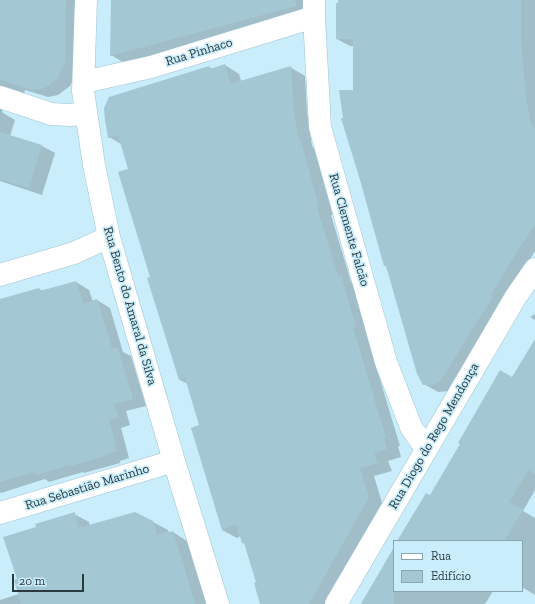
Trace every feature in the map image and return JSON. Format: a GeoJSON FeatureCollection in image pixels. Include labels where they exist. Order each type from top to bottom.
{"type":"FeatureCollection","features":[{"type":"Feature","properties":{"kind":"street","name":"Rua Bento do Amaral da Silva"},"geometry":{"type":"LineString","coordinates":[[86,0],[83,91],[94,165],[109,237],[174,461],[218,604]]}},
{"type":"Feature","properties":{"kind":"street","name":"Rua Pinhaco"},"geometry":{"type":"LineString","coordinates":[[84,82],[151,67],[314,9]]}},
{"type":"Feature","properties":{"kind":"street","name":"Rua Clemente Falcão"},"geometry":{"type":"LineString","coordinates":[[314,9],[320,127],[386,362],[411,427],[426,450]]}},
{"type":"Feature","properties":{"kind":"street"},"geometry":{"type":"LineString","coordinates":[[0,97],[50,114],[70,115],[86,113]]}},
{"type":"Feature","properties":{"kind":"street"},"geometry":{"type":"LineString","coordinates":[[0,275],[74,253],[109,237]]}},
{"type":"Feature","properties":{"kind":"street","name":"Rua Diogo do Rego Mendonça"},"geometry":{"type":"LineString","coordinates":[[336,604],[515,298],[535,269]]}},
{"type":"Feature","properties":{"kind":"street","name":"Rua Sebastião Marinho"},"geometry":{"type":"LineString","coordinates":[[0,513],[174,461]]}},
{"type":"Feature","properties":{"kind":"building"},"geometry":{"type":"Polygon","coordinates":[[[0,0],[66,0],[65,61],[57,79],[45,88],[34,90],[0,80],[0,0]]]}},
{"type":"Feature","properties":{"kind":"building"},"geometry":{"type":"Polygon","coordinates":[[[111,0],[295,0],[296,6],[110,56],[111,0]]]}},
{"type":"Feature","properties":{"kind":"building"},"geometry":{"type":"Polygon","coordinates":[[[338,0],[521,0],[521,41],[526,96],[531,124],[535,128],[535,225],[491,294],[493,296],[441,380],[432,385],[423,385],[417,374],[341,118],[343,118],[339,90],[353,90],[353,39],[336,39],[336,3],[338,3],[338,0]]]}},
{"type":"Feature","properties":{"kind":"building"},"geometry":{"type":"Polygon","coordinates":[[[225,64],[230,84],[291,66],[293,103],[298,139],[300,138],[319,207],[317,207],[338,276],[341,275],[356,327],[353,328],[386,438],[384,438],[387,449],[374,453],[378,463],[360,468],[369,497],[309,604],[260,604],[254,583],[256,582],[244,543],[242,543],[236,524],[222,530],[191,428],[199,425],[185,378],[179,380],[147,278],[150,277],[118,172],[128,169],[118,135],[108,138],[105,120],[104,108],[109,97],[209,66],[210,69],[225,64]]]}},
{"type":"Feature","properties":{"kind":"building"},"geometry":{"type":"Polygon","coordinates":[[[0,132],[42,145],[29,188],[0,179],[0,132]]]}},
{"type":"Feature","properties":{"kind":"building"},"geometry":{"type":"Polygon","coordinates":[[[76,281],[83,304],[97,299],[112,349],[118,348],[133,399],[114,404],[118,417],[109,420],[117,451],[71,466],[70,465],[36,475],[35,472],[0,482],[0,299],[39,288],[40,291],[76,281]]]}},
{"type":"Feature","properties":{"kind":"building"},"geometry":{"type":"Polygon","coordinates":[[[535,339],[535,474],[529,470],[509,502],[523,510],[505,540],[398,540],[426,493],[430,495],[460,444],[458,443],[500,370],[512,377],[535,339]]]}},
{"type":"Feature","properties":{"kind":"building"},"geometry":{"type":"Polygon","coordinates":[[[75,512],[78,528],[135,512],[153,521],[157,535],[173,531],[195,604],[21,604],[14,580],[17,579],[3,537],[36,527],[35,524],[75,512]]]}},
{"type":"Feature","properties":{"kind":"building"},"geometry":{"type":"Polygon","coordinates":[[[393,549],[394,604],[361,604],[393,549]]]}}]}
